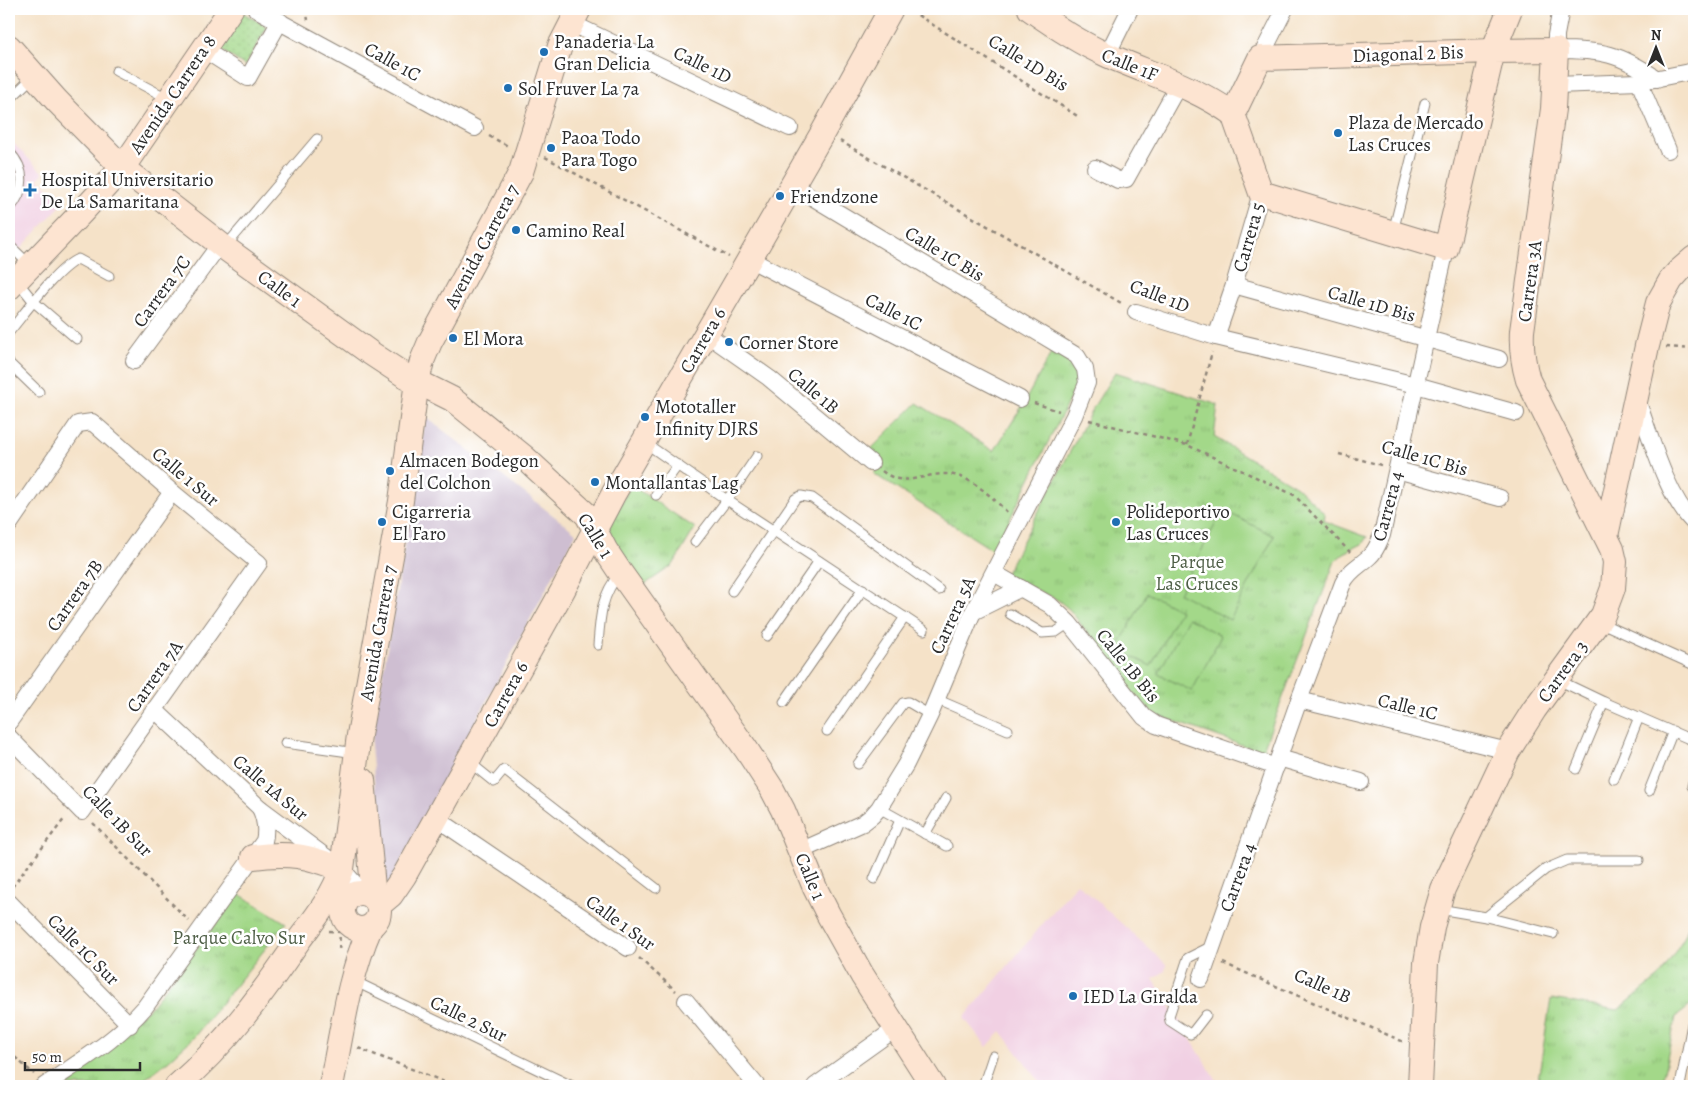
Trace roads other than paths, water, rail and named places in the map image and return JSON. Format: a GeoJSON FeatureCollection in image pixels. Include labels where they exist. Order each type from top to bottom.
{"type":"FeatureCollection","features":[{"type":"Feature","properties":{"kind":"street","name":"Avenida Carrera 8"},"geometry":{"type":"LineString","coordinates":[[18,278],[123,167],[231,9]]}},
{"type":"Feature","properties":{"kind":"street","name":"Calle 1C"},"geometry":{"type":"LineString","coordinates":[[256,9],[475,128]]}},
{"type":"Feature","properties":{"kind":"street","name":"Carrera 6"},"geometry":{"type":"LineString","coordinates":[[372,899],[386,900],[397,887],[644,441],[892,9]]}},
{"type":"Feature","properties":{"kind":"street","name":"Calle 1F"},"geometry":{"type":"LineString","coordinates":[[1030,9],[1076,40],[1107,55],[1179,84],[1233,114]]}},
{"type":"Feature","properties":{"kind":"street"},"geometry":{"type":"LineString","coordinates":[[1107,55],[1130,9]]}},
{"type":"Feature","properties":{"kind":"street"},"geometry":{"type":"LineString","coordinates":[[1233,114],[1285,9]]}},
{"type":"Feature","properties":{"kind":"street","name":"Carrera 4"},"geometry":{"type":"LineString","coordinates":[[1201,979],[1299,700],[1343,583],[1352,570],[1369,557],[1382,534],[1493,51],[1510,9]]}},
{"type":"Feature","properties":{"kind":"street","name":"Carrera 3A"},"geometry":{"type":"LineString","coordinates":[[1561,9],[1556,35],[1555,85],[1550,133],[1522,331],[1522,346],[1528,380],[1606,536]]}},
{"type":"Feature","properties":{"kind":"street","name":"Calle 1D"},"geometry":{"type":"LineString","coordinates":[[575,16],[790,128]]}},
{"type":"Feature","properties":{"kind":"street","name":"Avenida Carrera 7"},"geometry":{"type":"LineString","coordinates":[[177,1086],[217,1048],[242,1020],[319,924],[342,868],[358,744],[401,501],[417,381],[422,361],[430,342],[520,172],[560,46],[575,16]]}},
{"type":"Feature","properties":{"kind":"street"},"geometry":{"type":"LineString","coordinates":[[203,49],[248,78],[280,21]]}},
{"type":"Feature","properties":{"kind":"street","name":"Calle 1"},"geometry":{"type":"LineString","coordinates":[[9,48],[123,167],[223,246],[369,352],[417,381],[452,399],[471,413],[587,515],[620,572],[759,768],[783,810],[828,914],[862,975],[933,1086]]}},
{"type":"Feature","properties":{"kind":"street"},"geometry":{"type":"LineString","coordinates":[[1556,50],[1587,50],[1619,57],[1641,68],[1657,79]]}},
{"type":"Feature","properties":{"kind":"street","name":"Diagonal 2 Bis"},"geometry":{"type":"LineString","coordinates":[[1260,58],[1556,50]]}},
{"type":"Feature","properties":{"kind":"street"},"geometry":{"type":"LineString","coordinates":[[1555,85],[1639,82],[1694,71]]}},
{"type":"Feature","properties":{"kind":"street"},"geometry":{"type":"LineString","coordinates":[[1639,82],[1668,150]]}},
{"type":"Feature","properties":{"kind":"street"},"geometry":{"type":"LineString","coordinates":[[1095,168],[1118,180],[1126,179],[1179,84]]}},
{"type":"Feature","properties":{"kind":"street","name":"Carrera 5"},"geometry":{"type":"LineString","coordinates":[[1216,337],[1234,285],[1261,193],[1233,114]]}},
{"type":"Feature","properties":{"kind":"street","name":"Calle 1C Bis"},"geometry":{"type":"LineString","coordinates":[[792,186],[1077,356]]}},
{"type":"Feature","properties":{"kind":"street"},"geometry":{"type":"LineString","coordinates":[[1261,193],[1446,249]]}},
{"type":"Feature","properties":{"kind":"street","name":"Carrera 7C"},"geometry":{"type":"LineString","coordinates":[[134,361],[223,246]]}},
{"type":"Feature","properties":{"kind":"street"},"geometry":{"type":"LineString","coordinates":[[1606,536],[1654,315],[1664,291],[1679,271],[1694,258]]}},
{"type":"Feature","properties":{"kind":"street","name":"Calle 1C"},"geometry":{"type":"LineString","coordinates":[[747,262],[1020,399]]}},
{"type":"Feature","properties":{"kind":"street","name":"Calle 1D Bis"},"geometry":{"type":"LineString","coordinates":[[1234,285],[1499,359]]}},
{"type":"Feature","properties":{"kind":"street","name":"Calle 1D"},"geometry":{"type":"LineString","coordinates":[[1136,312],[1216,337],[1416,385],[1516,413]]}},
{"type":"Feature","properties":{"kind":"street","name":"Calle 1B"},"geometry":{"type":"LineString","coordinates":[[705,333],[769,378],[871,463]]}},
{"type":"Feature","properties":{"kind":"street","name":"Carrera 5A"},"geometry":{"type":"LineString","coordinates":[[800,852],[863,823],[872,816],[906,764],[930,715],[973,612],[1074,416],[1087,383],[1085,369],[1077,356]]}},
{"type":"Feature","properties":{"kind":"street"},"geometry":{"type":"LineString","coordinates":[[1636,397],[1668,483],[1683,510],[1694,523]]}},
{"type":"Feature","properties":{"kind":"street","name":"Calle 1 Sur"},"geometry":{"type":"LineString","coordinates":[[9,526],[78,424],[92,422],[172,492],[259,562]]}},
{"type":"Feature","properties":{"kind":"street","name":"Calle 1C Bis"},"geometry":{"type":"LineString","coordinates":[[1397,470],[1500,498]]}},
{"type":"Feature","properties":{"kind":"street","name":"Carrera 7B"},"geometry":{"type":"LineString","coordinates":[[9,722],[172,492]]}},
{"type":"Feature","properties":{"kind":"street","name":"Carrera 3"},"geometry":{"type":"LineString","coordinates":[[1420,1086],[1426,963],[1436,908],[1443,889],[1508,751],[1534,710],[1598,622],[1609,601],[1615,575],[1615,562],[1612,548],[1606,536]]}},
{"type":"Feature","properties":{"kind":"street","name":"Carrera 7A"},"geometry":{"type":"LineString","coordinates":[[78,808],[155,710],[259,562]]}},
{"type":"Feature","properties":{"kind":"street","name":"Calle 1B Bis"},"geometry":{"type":"LineString","coordinates":[[994,573],[1050,605],[1069,623],[1144,717],[1156,725],[1278,762],[1361,782]]}},
{"type":"Feature","properties":{"kind":"street"},"geometry":{"type":"LineString","coordinates":[[973,612],[1021,588]]}},
{"type":"Feature","properties":{"kind":"street","name":"Calle 1C"},"geometry":{"type":"LineString","coordinates":[[1299,700],[1508,751]]}},
{"type":"Feature","properties":{"kind":"street","name":"Calle 1A Sur"},"geometry":{"type":"LineString","coordinates":[[155,710],[260,808],[342,868],[372,899]]}},
{"type":"Feature","properties":{"kind":"street","name":"Calle 1B Sur"},"geometry":{"type":"LineString","coordinates":[[9,737],[78,808]]}},
{"type":"Feature","properties":{"kind":"street"},"geometry":{"type":"LineString","coordinates":[[319,924],[327,916],[356,924],[374,925],[379,915],[372,899],[358,744]]}},
{"type":"Feature","properties":{"kind":"street"},"geometry":{"type":"LineString","coordinates":[[45,1085],[106,1045],[130,1025],[145,1007],[264,841],[266,833],[264,817],[260,808]]}},
{"type":"Feature","properties":{"kind":"street","name":"Calle 1 Sur"},"geometry":{"type":"LineString","coordinates":[[436,818],[628,948]]}},
{"type":"Feature","properties":{"kind":"street"},"geometry":{"type":"LineString","coordinates":[[253,857],[286,854],[298,855],[342,868]]}},
{"type":"Feature","properties":{"kind":"street"},"geometry":{"type":"LineString","coordinates":[[356,924],[343,913],[345,903],[352,895],[372,899]]}},
{"type":"Feature","properties":{"kind":"street","name":"Calle 1C Sur"},"geometry":{"type":"LineString","coordinates":[[9,902],[130,1025]]}},
{"type":"Feature","properties":{"kind":"street"},"geometry":{"type":"LineString","coordinates":[[331,1086],[352,980],[348,955],[356,924]]}},
{"type":"Feature","properties":{"kind":"street"},"geometry":{"type":"LineString","coordinates":[[686,1000],[757,1086]]}},
{"type":"Feature","properties":{"kind":"street"},"geometry":{"type":"LineString","coordinates":[[815,1086],[895,1029]]}},
{"type":"Feature","properties":{"kind":"lane"},"geometry":{"type":"LineString","coordinates":[[116,71],[169,99]]}},
{"type":"Feature","properties":{"kind":"lane"},"geometry":{"type":"LineString","coordinates":[[9,100],[34,76]]}},
{"type":"Feature","properties":{"kind":"lane"},"geometry":{"type":"LineString","coordinates":[[1393,233],[1425,103]]}},
{"type":"Feature","properties":{"kind":"lane"},"geometry":{"type":"LineString","coordinates":[[223,246],[316,139]]}},
{"type":"Feature","properties":{"kind":"lane"},"geometry":{"type":"LineString","coordinates":[[9,152],[19,165],[22,182],[18,198],[9,208]]}},
{"type":"Feature","properties":{"kind":"lane"},"geometry":{"type":"LineString","coordinates":[[9,245],[18,278],[34,302],[77,339]]}},
{"type":"Feature","properties":{"kind":"lane"},"geometry":{"type":"LineString","coordinates":[[9,332],[55,278],[73,261],[78,259],[109,276]]}},
{"type":"Feature","properties":{"kind":"lane"},"geometry":{"type":"LineString","coordinates":[[9,363],[39,392]]}},
{"type":"Feature","properties":{"kind":"lane"},"geometry":{"type":"LineString","coordinates":[[644,441],[727,500],[924,630]]}},
{"type":"Feature","properties":{"kind":"lane"},"geometry":{"type":"LineString","coordinates":[[695,542],[757,456]]}},
{"type":"Feature","properties":{"kind":"lane"},"geometry":{"type":"LineString","coordinates":[[656,495],[678,465]]}},
{"type":"Feature","properties":{"kind":"lane"},"geometry":{"type":"LineString","coordinates":[[732,591],[795,499],[800,496],[812,498],[939,590]]}},
{"type":"Feature","properties":{"kind":"lane"},"geometry":{"type":"LineString","coordinates":[[767,636],[819,561]]}},
{"type":"Feature","properties":{"kind":"lane"},"geometry":{"type":"LineString","coordinates":[[598,645],[605,595],[620,572]]}},
{"type":"Feature","properties":{"kind":"lane"},"geometry":{"type":"LineString","coordinates":[[784,702],[863,589]]}},
{"type":"Feature","properties":{"kind":"lane"},"geometry":{"type":"LineString","coordinates":[[1010,614],[1042,633],[1056,632],[1069,623]]}},
{"type":"Feature","properties":{"kind":"lane"},"geometry":{"type":"LineString","coordinates":[[827,731],[905,617]]}},
{"type":"Feature","properties":{"kind":"lane"},"geometry":{"type":"LineString","coordinates":[[1598,622],[1694,665]]}},
{"type":"Feature","properties":{"kind":"lane"},"geometry":{"type":"LineString","coordinates":[[1556,679],[1694,741]]}},
{"type":"Feature","properties":{"kind":"lane"},"geometry":{"type":"LineString","coordinates":[[936,699],[1008,730]]}},
{"type":"Feature","properties":{"kind":"lane"},"geometry":{"type":"LineString","coordinates":[[858,764],[903,703],[908,702],[930,715]]}},
{"type":"Feature","properties":{"kind":"lane"},"geometry":{"type":"LineString","coordinates":[[1576,769],[1604,702]]}},
{"type":"Feature","properties":{"kind":"lane"},"geometry":{"type":"LineString","coordinates":[[1614,779],[1639,717]]}},
{"type":"Feature","properties":{"kind":"lane"},"geometry":{"type":"LineString","coordinates":[[1649,791],[1673,732]]}},
{"type":"Feature","properties":{"kind":"lane"},"geometry":{"type":"LineString","coordinates":[[285,743],[358,744]]}},
{"type":"Feature","properties":{"kind":"lane"},"geometry":{"type":"LineString","coordinates":[[468,761],[494,782],[504,770],[656,888]]}},
{"type":"Feature","properties":{"kind":"lane"},"geometry":{"type":"LineString","coordinates":[[925,834],[946,798]]}},
{"type":"Feature","properties":{"kind":"lane"},"geometry":{"type":"LineString","coordinates":[[879,808],[947,846]]}},
{"type":"Feature","properties":{"kind":"lane"},"geometry":{"type":"LineString","coordinates":[[874,879],[900,820]]}},
{"type":"Feature","properties":{"kind":"lane"},"geometry":{"type":"LineString","coordinates":[[1486,917],[1546,869],[1567,860],[1639,860]]}},
{"type":"Feature","properties":{"kind":"lane"},"geometry":{"type":"LineString","coordinates":[[1436,908],[1486,917],[1553,934]]}},
{"type":"Feature","properties":{"kind":"lane"},"geometry":{"type":"LineString","coordinates":[[1206,1014],[1190,1034],[1170,1021],[1169,1016],[1188,958],[1211,951]]}},
{"type":"Feature","properties":{"kind":"lane","name":"Calle 2 Sur"},"geometry":{"type":"LineString","coordinates":[[352,980],[572,1086]]}},
{"type":"Feature","properties":{"kind":"lane"},"geometry":{"type":"LineString","coordinates":[[1680,1086],[1692,1024]]}},
{"type":"Feature","properties":{"kind":"lane"},"geometry":{"type":"LineString","coordinates":[[983,1086],[992,1056]]}},
{"type":"Feature","properties":{"kind":"place","name":"Panaderia La Gran Delicia"},"geometry":{"type":"Point","coordinates":[544,52]}},
{"type":"Feature","properties":{"kind":"place","name":"Sol Fruver La 7a"},"geometry":{"type":"Point","coordinates":[508,88]}},
{"type":"Feature","properties":{"kind":"place","name":"Plaza de Mercado Las Cruces"},"geometry":{"type":"Point","coordinates":[1338,133]}},
{"type":"Feature","properties":{"kind":"place","name":"Paoa Todo Para Togo"},"geometry":{"type":"Point","coordinates":[551,148]}},
{"type":"Feature","properties":{"kind":"place","name":"Hospital Universitario De La Samaritana"},"geometry":{"type":"Point","coordinates":[30,190]}},
{"type":"Feature","properties":{"kind":"place","name":"Friendzone"},"geometry":{"type":"Point","coordinates":[780,196]}},
{"type":"Feature","properties":{"kind":"place","name":"Camino Real"},"geometry":{"type":"Point","coordinates":[516,230]}},
{"type":"Feature","properties":{"kind":"place","name":"El Mora"},"geometry":{"type":"Point","coordinates":[453,338]}},
{"type":"Feature","properties":{"kind":"place","name":"Corner Store"},"geometry":{"type":"Point","coordinates":[729,342]}},
{"type":"Feature","properties":{"kind":"place","name":"Mototaller Infinity DJRS"},"geometry":{"type":"Point","coordinates":[645,417]}},
{"type":"Feature","properties":{"kind":"place","name":"Almacen Bodegon del Colchon"},"geometry":{"type":"Point","coordinates":[390,471]}},
{"type":"Feature","properties":{"kind":"place","name":"Montallantas Lag"},"geometry":{"type":"Point","coordinates":[595,482]}},
{"type":"Feature","properties":{"kind":"place","name":"Cigarreria El Faro"},"geometry":{"type":"Point","coordinates":[382,522]}},
{"type":"Feature","properties":{"kind":"place","name":"Polideportivo Las Cruces"},"geometry":{"type":"Point","coordinates":[1116,522]}},
{"type":"Feature","properties":{"kind":"place","name":"IED La Giralda"},"geometry":{"type":"Point","coordinates":[1073,996]}},
{"type":"Feature","properties":{"kind":"park label","name":"Parque Las Cruces"},"geometry":{"type":"Point","coordinates":[1197,572]}},
{"type":"Feature","properties":{"kind":"park label","name":"Parque Calvo Sur"},"geometry":{"type":"Point","coordinates":[239,937]}}]}
